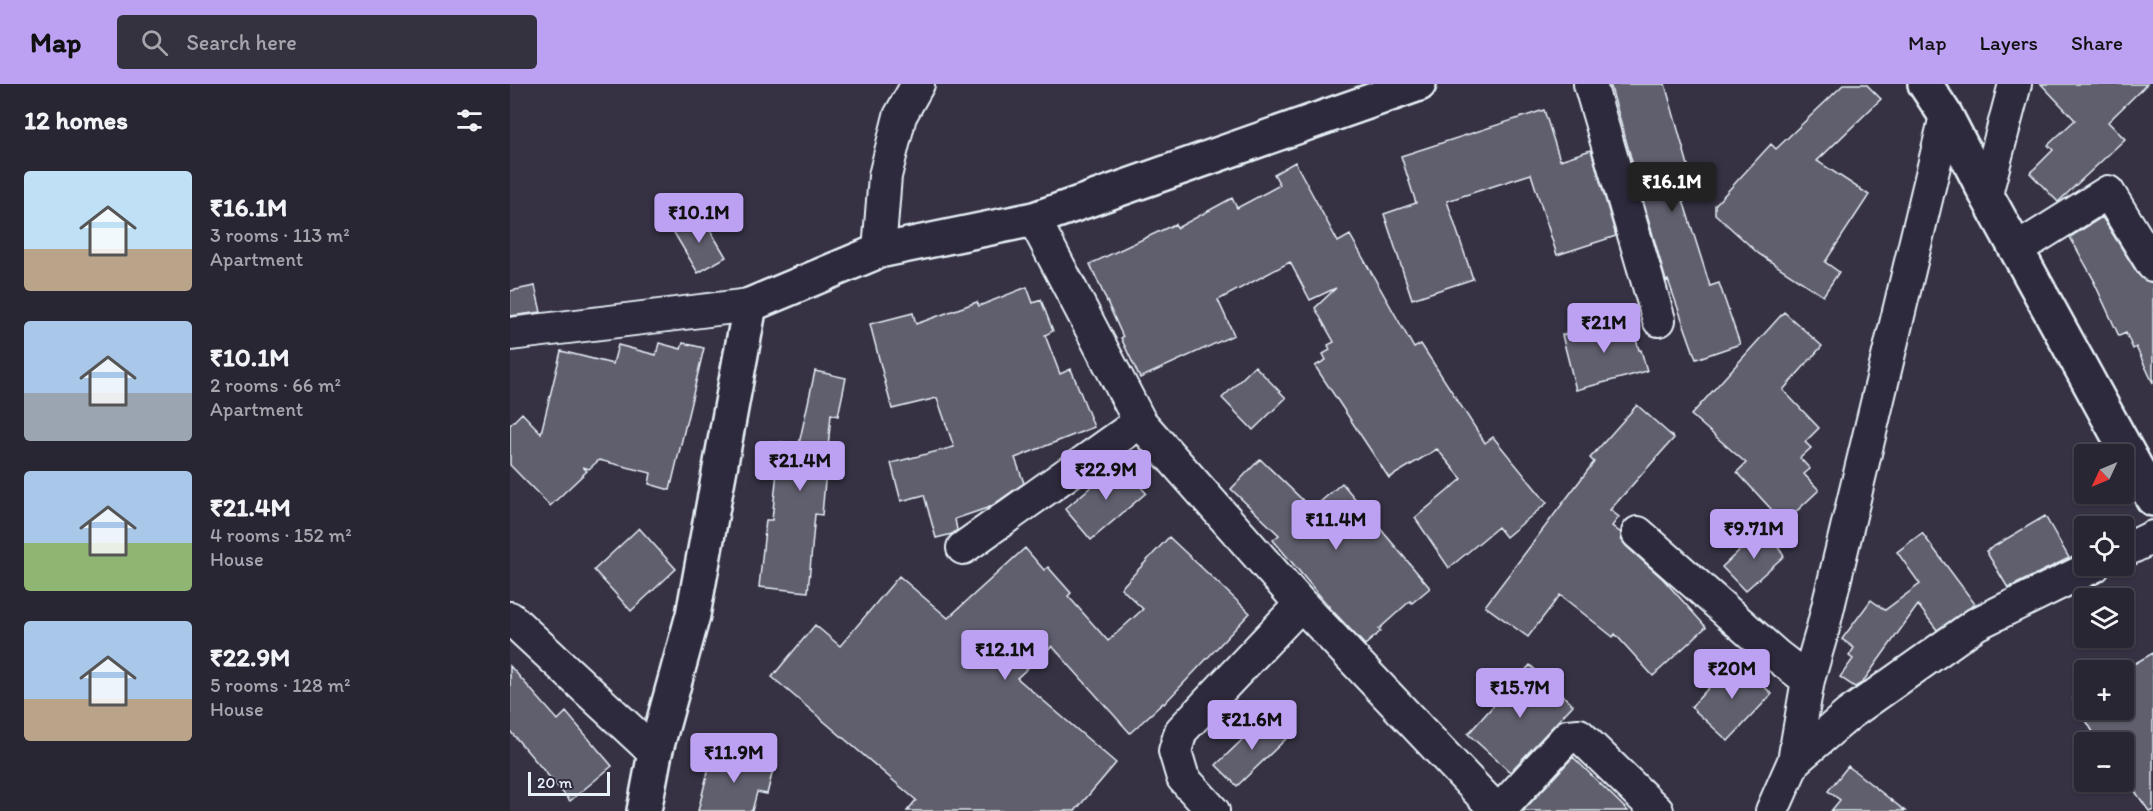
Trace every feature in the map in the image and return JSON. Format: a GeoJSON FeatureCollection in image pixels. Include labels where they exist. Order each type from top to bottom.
{"type":"FeatureCollection","features":[{"type":"Feature","properties":{"kind":"street"},"geometry":{"type":"LineString","coordinates":[[879,251],[885,176],[900,116],[918,84]]}},
{"type":"Feature","properties":{"kind":"street"},"geometry":{"type":"LineString","coordinates":[[510,334],[750,305],[879,251],[1034,219],[1419,84]]}},
{"type":"Feature","properties":{"kind":"street"},"geometry":{"type":"LineString","coordinates":[[1590,84],[1659,320]]}},
{"type":"Feature","properties":{"kind":"street"},"geometry":{"type":"LineString","coordinates":[[1925,84],[1946,116],[1986,195],[2153,499]]}},
{"type":"Feature","properties":{"kind":"street"},"geometry":{"type":"LineString","coordinates":[[1986,195],[2015,84]]}},
{"type":"Feature","properties":{"kind":"street"},"geometry":{"type":"LineString","coordinates":[[1772,811],[1794,761],[1808,680],[1822,632],[1946,116]]}},
{"type":"Feature","properties":{"kind":"street"},"geometry":{"type":"LineString","coordinates":[[2015,248],[2108,192],[2153,265]]}},
{"type":"Feature","properties":{"kind":"street"},"geometry":{"type":"LineString","coordinates":[[1034,219],[1140,422],[1301,604],[1506,808],[1568,735],[1579,735],[1657,811]]}},
{"type":"Feature","properties":{"kind":"street"},"geometry":{"type":"LineString","coordinates":[[644,811],[655,753],[693,615],[750,305]]}},
{"type":"Feature","properties":{"kind":"street"},"geometry":{"type":"LineString","coordinates":[[963,548],[1140,422]]}},
{"type":"Feature","properties":{"kind":"street"},"geometry":{"type":"LineString","coordinates":[[1638,532],[1777,656],[1808,680]]}},
{"type":"Feature","properties":{"kind":"street"},"geometry":{"type":"LineString","coordinates":[[2134,546],[2153,537]]}},
{"type":"Feature","properties":{"kind":"street"},"geometry":{"type":"LineString","coordinates":[[1794,761],[1849,714],[1976,624],[2074,576]]}},
{"type":"Feature","properties":{"kind":"street"},"geometry":{"type":"LineString","coordinates":[[1213,811],[1183,778],[1175,751],[1181,731],[1301,604]]}},
{"type":"Feature","properties":{"kind":"street"},"geometry":{"type":"LineString","coordinates":[[510,618],[655,753]]}},
{"type":"Feature","properties":{"kind":"building"},"geometry":{"type":"Polygon","coordinates":[[[1610,84],[1665,84],[1697,197],[1676,178],[1710,286],[1719,283],[1740,344],[1696,359],[1668,280],[1666,281],[1610,84]]]}},
{"type":"Feature","properties":{"kind":"building"},"geometry":{"type":"Polygon","coordinates":[[[1844,84],[1866,84],[1881,99],[1817,161],[1869,195],[1825,262],[1839,272],[1823,296],[1759,254],[1715,214],[1715,205],[1771,144],[1776,149],[1844,84]]]}},
{"type":"Feature","properties":{"kind":"building"},"geometry":{"type":"Polygon","coordinates":[[[2041,84],[2147,84],[2108,122],[2125,139],[2058,202],[2030,173],[2053,150],[2048,145],[2075,120],[2041,84]]]}},
{"type":"Feature","properties":{"kind":"building"},"geometry":{"type":"Polygon","coordinates":[[[1544,110],[1560,160],[1591,150],[1616,236],[1557,255],[1531,174],[1447,201],[1473,279],[1412,299],[1384,214],[1416,203],[1401,156],[1544,110]]]}},
{"type":"Feature","properties":{"kind":"building"},"geometry":{"type":"Polygon","coordinates":[[[1295,162],[1338,242],[1350,235],[1414,348],[1421,344],[1485,443],[1493,437],[1547,503],[1506,537],[1498,527],[1449,568],[1415,518],[1462,479],[1437,449],[1389,478],[1315,366],[1326,360],[1323,354],[1330,350],[1328,345],[1334,342],[1315,308],[1336,288],[1310,300],[1290,262],[1218,300],[1234,335],[1140,378],[1090,264],[1175,224],[1177,228],[1232,198],[1237,208],[1280,185],[1274,174],[1295,162]]]}},
{"type":"Feature","properties":{"kind":"building"},"geometry":{"type":"Polygon","coordinates":[[[701,215],[726,257],[698,273],[673,231],[701,215]]]}},
{"type":"Feature","properties":{"kind":"building"},"geometry":{"type":"Polygon","coordinates":[[[2102,217],[2138,274],[2144,280],[2153,283],[2153,383],[2136,347],[2133,349],[2126,333],[2119,336],[2095,282],[2070,237],[2102,217]]]}},
{"type":"Feature","properties":{"kind":"building"},"geometry":{"type":"Polygon","coordinates":[[[535,286],[541,312],[510,316],[510,291],[535,286]]]}},
{"type":"Feature","properties":{"kind":"building"},"geometry":{"type":"Polygon","coordinates":[[[1027,287],[1033,303],[1041,300],[1053,331],[1045,335],[1060,374],[1071,369],[1094,427],[1015,458],[1024,483],[990,507],[955,519],[957,530],[952,534],[936,538],[924,495],[901,501],[891,463],[954,447],[937,398],[892,409],[870,324],[913,313],[916,324],[977,302],[979,306],[1027,287]]]}},
{"type":"Feature","properties":{"kind":"building"},"geometry":{"type":"Polygon","coordinates":[[[1784,312],[1822,346],[1783,390],[1819,428],[1805,442],[1811,448],[1800,458],[1810,469],[1804,474],[1819,490],[1784,523],[1737,472],[1746,463],[1691,415],[1784,312]]]}},
{"type":"Feature","properties":{"kind":"building"},"geometry":{"type":"Polygon","coordinates":[[[1630,317],[1647,371],[1576,390],[1562,335],[1630,317]]]}},
{"type":"Feature","properties":{"kind":"building"},"geometry":{"type":"Polygon","coordinates":[[[659,343],[681,349],[683,343],[704,348],[670,490],[649,484],[651,473],[599,460],[589,469],[583,467],[587,471],[550,506],[510,465],[510,425],[522,413],[541,433],[561,351],[613,364],[618,345],[656,355],[659,343]]]}},
{"type":"Feature","properties":{"kind":"building"},"geometry":{"type":"Polygon","coordinates":[[[1255,366],[1286,398],[1253,430],[1222,398],[1255,366]]]}},
{"type":"Feature","properties":{"kind":"building"},"geometry":{"type":"Polygon","coordinates":[[[815,371],[846,378],[838,416],[831,414],[822,515],[815,514],[808,592],[759,587],[766,520],[772,520],[780,442],[799,444],[815,371]]]}},
{"type":"Feature","properties":{"kind":"building"},"geometry":{"type":"Polygon","coordinates":[[[1637,405],[1674,438],[1610,510],[1619,517],[1612,526],[1621,533],[1621,539],[1626,546],[1663,579],[1706,627],[1653,676],[1615,634],[1613,637],[1560,595],[1528,637],[1485,606],[1594,462],[1590,458],[1637,405]]]}},
{"type":"Feature","properties":{"kind":"building"},"geometry":{"type":"Polygon","coordinates":[[[1260,459],[1312,509],[1342,483],[1430,588],[1412,603],[1410,601],[1365,645],[1331,609],[1273,540],[1279,535],[1231,489],[1260,459]]]}},
{"type":"Feature","properties":{"kind":"building"},"geometry":{"type":"Polygon","coordinates":[[[1120,462],[1146,493],[1091,540],[1065,509],[1120,462]]]}},
{"type":"Feature","properties":{"kind":"building"},"geometry":{"type":"Polygon","coordinates":[[[2045,516],[2069,558],[2008,588],[1986,551],[2045,516]]]}},
{"type":"Feature","properties":{"kind":"building"},"geometry":{"type":"Polygon","coordinates":[[[1764,527],[1784,556],[1745,591],[1722,567],[1764,527]]]}},
{"type":"Feature","properties":{"kind":"building"},"geometry":{"type":"Polygon","coordinates":[[[639,528],[676,569],[631,611],[594,570],[639,528]]]}},
{"type":"Feature","properties":{"kind":"building"},"geometry":{"type":"Polygon","coordinates":[[[1922,533],[1975,604],[1937,630],[1918,605],[1862,683],[1855,687],[1840,677],[1853,659],[1849,656],[1854,648],[1842,639],[1871,600],[1885,610],[1920,584],[1897,552],[1922,533]]]}},
{"type":"Feature","properties":{"kind":"building"},"geometry":{"type":"Polygon","coordinates":[[[1169,537],[1250,613],[1164,704],[1130,733],[1052,646],[1017,678],[1116,763],[1075,811],[907,811],[916,800],[772,677],[815,625],[840,646],[899,576],[948,618],[1025,548],[1044,570],[1048,567],[1071,593],[1068,596],[1108,641],[1143,609],[1121,588],[1169,537]]]}},
{"type":"Feature","properties":{"kind":"building"},"geometry":{"type":"Polygon","coordinates":[[[2153,653],[2153,811],[2149,811],[2134,790],[2134,732],[2093,732],[2086,720],[2134,720],[2134,664],[2153,653]]]}},
{"type":"Feature","properties":{"kind":"building"},"geometry":{"type":"Polygon","coordinates":[[[1735,659],[1772,694],[1728,741],[1691,707],[1735,659]]]}},
{"type":"Feature","properties":{"kind":"building"},"geometry":{"type":"Polygon","coordinates":[[[1530,665],[1573,705],[1510,772],[1468,734],[1530,665]]]}},
{"type":"Feature","properties":{"kind":"building"},"geometry":{"type":"Polygon","coordinates":[[[510,666],[558,720],[566,712],[612,766],[570,801],[510,731],[510,666]]]}},
{"type":"Feature","properties":{"kind":"building"},"geometry":{"type":"Polygon","coordinates":[[[1268,715],[1289,736],[1237,786],[1216,765],[1268,715]]]}},
{"type":"Feature","properties":{"kind":"building"},"geometry":{"type":"Polygon","coordinates":[[[713,751],[774,766],[767,794],[757,792],[752,811],[698,811],[713,751]]]}},
{"type":"Feature","properties":{"kind":"building"},"geometry":{"type":"Polygon","coordinates":[[[1573,757],[1628,811],[1523,811],[1573,757]]]}},
{"type":"Feature","properties":{"kind":"building"},"geometry":{"type":"Polygon","coordinates":[[[1848,766],[1905,811],[1831,811],[1840,800],[1828,791],[1848,766]]]}}]}
